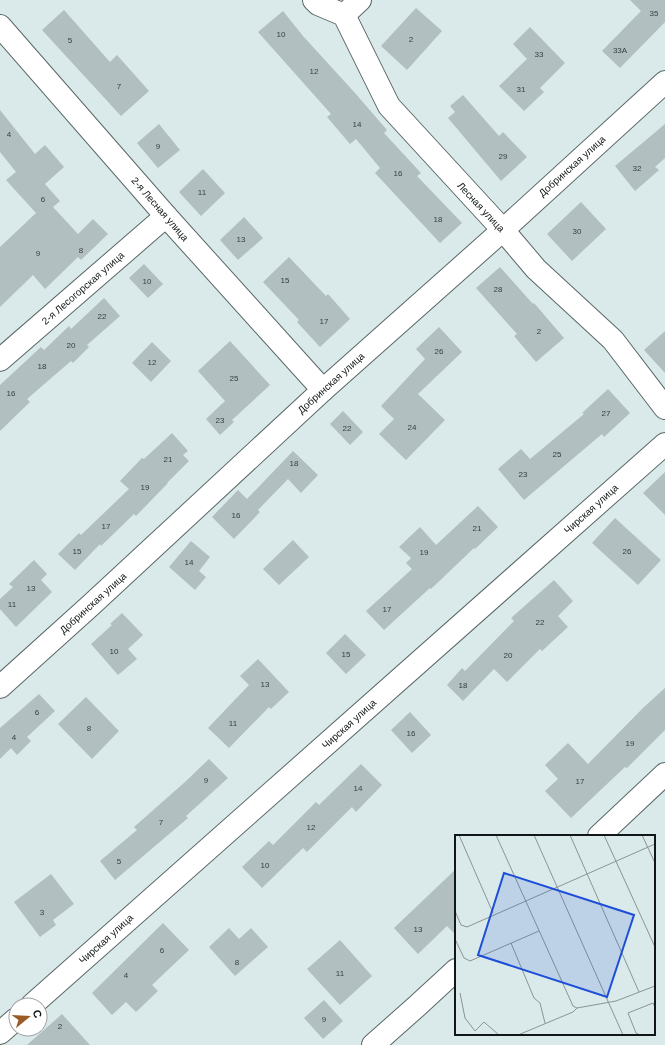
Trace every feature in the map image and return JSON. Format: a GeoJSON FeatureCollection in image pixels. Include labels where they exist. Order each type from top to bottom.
{"type":"FeatureCollection","features":[{"type":"Feature","properties":{"kind":"street"},"geometry":{"type":"LineString","coordinates":[[314,0],[318,4],[344,15],[360,0]]}},
{"type":"Feature","properties":{"kind":"street","name":"Лесная улица"},"geometry":{"type":"LineString","coordinates":[[344,15],[389,106],[503,230],[536,269],[612,340],[665,408]]}},
{"type":"Feature","properties":{"kind":"street","name":"2-я Лесная улица"},"geometry":{"type":"LineString","coordinates":[[0,26],[166,216],[323,390]]}},
{"type":"Feature","properties":{"kind":"street","name":"Добринская улица"},"geometry":{"type":"LineString","coordinates":[[0,686],[91,605],[323,390],[503,230],[665,82]]}},
{"type":"Feature","properties":{"kind":"street","name":"2-я Лесогорская улица"},"geometry":{"type":"LineString","coordinates":[[0,360],[166,216]]}},
{"type":"Feature","properties":{"kind":"street","name":"Чирская улица"},"geometry":{"type":"LineString","coordinates":[[41,997],[665,444]]}},
{"type":"Feature","properties":{"kind":"street"},"geometry":{"type":"LineString","coordinates":[[600,835],[665,774]]}},
{"type":"Feature","properties":{"kind":"street"},"geometry":{"type":"LineString","coordinates":[[372,1045],[455,971]]}},
{"type":"Feature","properties":{"kind":"street"},"geometry":{"type":"LineString","coordinates":[[0,1033],[8,1026]]}},
{"type":"Feature","properties":{"kind":"building"},"geometry":{"type":"Polygon","coordinates":[[[630,0],[665,0],[665,22],[620,68],[602,51],[641,11],[630,0]]]}},
{"type":"Feature","properties":{"kind":"building"},"geometry":{"type":"Polygon","coordinates":[[[416,8],[442,31],[407,70],[381,46],[416,8]]]}},
{"type":"Feature","properties":{"kind":"building"},"geometry":{"type":"Polygon","coordinates":[[[64,10],[110,62],[117,55],[149,91],[121,116],[42,30],[64,10]]]}},
{"type":"Feature","properties":{"kind":"building"},"geometry":{"type":"Polygon","coordinates":[[[283,11],[303,36],[387,130],[384,133],[421,173],[417,176],[462,223],[440,243],[375,173],[380,168],[356,139],[350,144],[327,117],[331,114],[258,32],[283,11]]]}},
{"type":"Feature","properties":{"kind":"building"},"geometry":{"type":"Polygon","coordinates":[[[530,27],[565,63],[540,88],[544,92],[524,111],[499,86],[527,59],[513,44],[530,27]]]}},
{"type":"Feature","properties":{"kind":"building"},"geometry":{"type":"Polygon","coordinates":[[[463,95],[499,136],[503,132],[527,157],[501,181],[448,118],[455,112],[450,106],[463,95]]]}},
{"type":"Feature","properties":{"kind":"building"},"geometry":{"type":"Polygon","coordinates":[[[0,110],[35,154],[45,145],[64,167],[45,184],[60,201],[53,207],[78,234],[93,219],[108,234],[81,260],[78,257],[45,289],[33,275],[0,307],[0,247],[36,213],[6,180],[16,172],[0,152],[0,110]]]}},
{"type":"Feature","properties":{"kind":"building"},"geometry":{"type":"Polygon","coordinates":[[[159,124],[180,150],[158,168],[137,143],[159,124]]]}},
{"type":"Feature","properties":{"kind":"building"},"geometry":{"type":"Polygon","coordinates":[[[665,124],[665,158],[655,167],[659,170],[635,191],[615,166],[665,124]]]}},
{"type":"Feature","properties":{"kind":"building"},"geometry":{"type":"Polygon","coordinates":[[[203,169],[225,193],[201,216],[179,192],[203,169]]]}},
{"type":"Feature","properties":{"kind":"building"},"geometry":{"type":"Polygon","coordinates":[[[581,202],[606,229],[572,261],[547,234],[581,202]]]}},
{"type":"Feature","properties":{"kind":"building"},"geometry":{"type":"Polygon","coordinates":[[[244,217],[263,238],[238,260],[220,240],[244,217]]]}},
{"type":"Feature","properties":{"kind":"building"},"geometry":{"type":"Polygon","coordinates":[[[289,257],[326,296],[328,294],[350,319],[320,347],[297,322],[299,320],[263,282],[289,257]]]}},
{"type":"Feature","properties":{"kind":"building"},"geometry":{"type":"Polygon","coordinates":[[[144,264],[163,284],[148,298],[129,278],[144,264]]]}},
{"type":"Feature","properties":{"kind":"building"},"geometry":{"type":"Polygon","coordinates":[[[500,267],[564,338],[536,362],[514,336],[517,334],[476,288],[500,267]]]}},
{"type":"Feature","properties":{"kind":"building"},"geometry":{"type":"Polygon","coordinates":[[[104,298],[120,316],[87,345],[89,347],[73,363],[71,361],[27,399],[30,402],[0,431],[0,385],[41,347],[44,350],[69,326],[71,329],[104,298]]]}},
{"type":"Feature","properties":{"kind":"building"},"geometry":{"type":"Polygon","coordinates":[[[439,327],[462,352],[418,394],[445,420],[406,460],[379,434],[394,419],[381,406],[425,359],[416,349],[439,327]]]}},
{"type":"Feature","properties":{"kind":"building"},"geometry":{"type":"Polygon","coordinates":[[[665,331],[665,373],[644,350],[665,331]]]}},
{"type":"Feature","properties":{"kind":"building"},"geometry":{"type":"Polygon","coordinates":[[[230,341],[270,385],[232,420],[234,422],[220,435],[206,419],[225,401],[198,371],[230,341]]]}},
{"type":"Feature","properties":{"kind":"building"},"geometry":{"type":"Polygon","coordinates":[[[152,342],[171,361],[151,382],[132,363],[152,342]]]}},
{"type":"Feature","properties":{"kind":"building"},"geometry":{"type":"Polygon","coordinates":[[[608,389],[630,413],[604,437],[602,434],[524,500],[498,469],[521,449],[530,459],[584,414],[582,413],[608,389]]]}},
{"type":"Feature","properties":{"kind":"building"},"geometry":{"type":"Polygon","coordinates":[[[343,411],[363,432],[350,445],[330,424],[343,411]]]}},
{"type":"Feature","properties":{"kind":"building"},"geometry":{"type":"Polygon","coordinates":[[[172,433],[188,451],[183,455],[189,461],[136,516],[134,514],[101,546],[100,544],[75,570],[58,554],[79,533],[81,535],[129,489],[120,481],[142,458],[144,459],[172,433]]]}},
{"type":"Feature","properties":{"kind":"building"},"geometry":{"type":"Polygon","coordinates":[[[293,451],[318,475],[301,493],[288,479],[258,510],[260,512],[234,539],[212,517],[238,490],[247,499],[293,451]]]}},
{"type":"Feature","properties":{"kind":"building"},"geometry":{"type":"Polygon","coordinates":[[[665,472],[665,515],[643,493],[665,472]]]}},
{"type":"Feature","properties":{"kind":"building"},"geometry":{"type":"Polygon","coordinates":[[[478,506],[498,527],[384,630],[366,611],[412,569],[406,563],[411,558],[399,547],[420,527],[436,545],[478,506]]]}},
{"type":"Feature","properties":{"kind":"building"},"geometry":{"type":"Polygon","coordinates":[[[615,518],[661,560],[638,585],[592,543],[615,518]]]}},
{"type":"Feature","properties":{"kind":"building"},"geometry":{"type":"Polygon","coordinates":[[[293,540],[309,557],[279,585],[263,569],[293,540]]]}},
{"type":"Feature","properties":{"kind":"building"},"geometry":{"type":"Polygon","coordinates":[[[191,541],[210,557],[199,571],[206,577],[195,590],[169,567],[191,541]]]}},
{"type":"Feature","properties":{"kind":"building"},"geometry":{"type":"Polygon","coordinates":[[[34,560],[47,574],[41,580],[52,592],[16,627],[0,609],[0,599],[13,587],[9,584],[34,560]]]}},
{"type":"Feature","properties":{"kind":"building"},"geometry":{"type":"Polygon","coordinates":[[[554,580],[573,601],[558,616],[568,627],[542,651],[540,649],[507,682],[494,669],[463,701],[447,685],[462,668],[465,671],[514,621],[511,618],[554,580]]]}},
{"type":"Feature","properties":{"kind":"building"},"geometry":{"type":"Polygon","coordinates":[[[122,613],[143,635],[128,649],[137,659],[118,675],[91,644],[112,625],[110,624],[122,613]]]}},
{"type":"Feature","properties":{"kind":"building"},"geometry":{"type":"Polygon","coordinates":[[[345,634],[366,655],[346,674],[326,653],[345,634]]]}},
{"type":"Feature","properties":{"kind":"building"},"geometry":{"type":"Polygon","coordinates":[[[258,659],[289,692],[271,709],[269,707],[229,748],[208,728],[249,685],[240,676],[258,659]]]}},
{"type":"Feature","properties":{"kind":"building"},"geometry":{"type":"Polygon","coordinates":[[[665,688],[665,730],[627,768],[625,767],[571,818],[545,791],[558,779],[545,765],[568,743],[588,764],[644,707],[665,688]]]}},
{"type":"Feature","properties":{"kind":"building"},"geometry":{"type":"Polygon","coordinates":[[[39,694],[55,711],[27,737],[31,741],[17,755],[11,748],[0,759],[0,728],[39,694]]]}},
{"type":"Feature","properties":{"kind":"building"},"geometry":{"type":"Polygon","coordinates":[[[86,697],[119,731],[92,759],[58,724],[86,697]]]}},
{"type":"Feature","properties":{"kind":"building"},"geometry":{"type":"Polygon","coordinates":[[[410,712],[431,735],[412,753],[391,730],[410,712]]]}},
{"type":"Feature","properties":{"kind":"building"},"geometry":{"type":"Polygon","coordinates":[[[209,759],[228,778],[186,816],[188,818],[115,880],[100,861],[137,830],[134,827],[209,759]]]}},
{"type":"Feature","properties":{"kind":"building"},"geometry":{"type":"Polygon","coordinates":[[[361,764],[382,785],[356,812],[352,807],[307,852],[303,848],[262,888],[242,867],[269,841],[273,845],[316,802],[319,805],[361,764]]]}},
{"type":"Feature","properties":{"kind":"building"},"geometry":{"type":"Polygon","coordinates":[[[455,870],[455,934],[447,926],[418,954],[394,928],[455,870]]]}},
{"type":"Feature","properties":{"kind":"building"},"geometry":{"type":"Polygon","coordinates":[[[51,874],[74,904],[53,920],[56,925],[40,937],[14,902],[51,874]]]}},
{"type":"Feature","properties":{"kind":"building"},"geometry":{"type":"Polygon","coordinates":[[[163,923],[189,950],[152,985],[158,991],[136,1012],[126,1002],[112,1015],[92,993],[163,923]]]}},
{"type":"Feature","properties":{"kind":"building"},"geometry":{"type":"Polygon","coordinates":[[[229,928],[239,939],[251,928],[268,947],[235,976],[209,947],[229,928]]]}},
{"type":"Feature","properties":{"kind":"building"},"geometry":{"type":"Polygon","coordinates":[[[340,940],[372,976],[340,1005],[307,969],[340,940]]]}},
{"type":"Feature","properties":{"kind":"building"},"geometry":{"type":"Polygon","coordinates":[[[324,1000],[343,1021],[323,1039],[304,1018],[324,1000]]]}},
{"type":"Feature","properties":{"kind":"building"},"geometry":{"type":"Polygon","coordinates":[[[62,1014],[90,1045],[27,1045],[36,1037],[48,1037],[48,1026],[62,1014]]]}}]}
